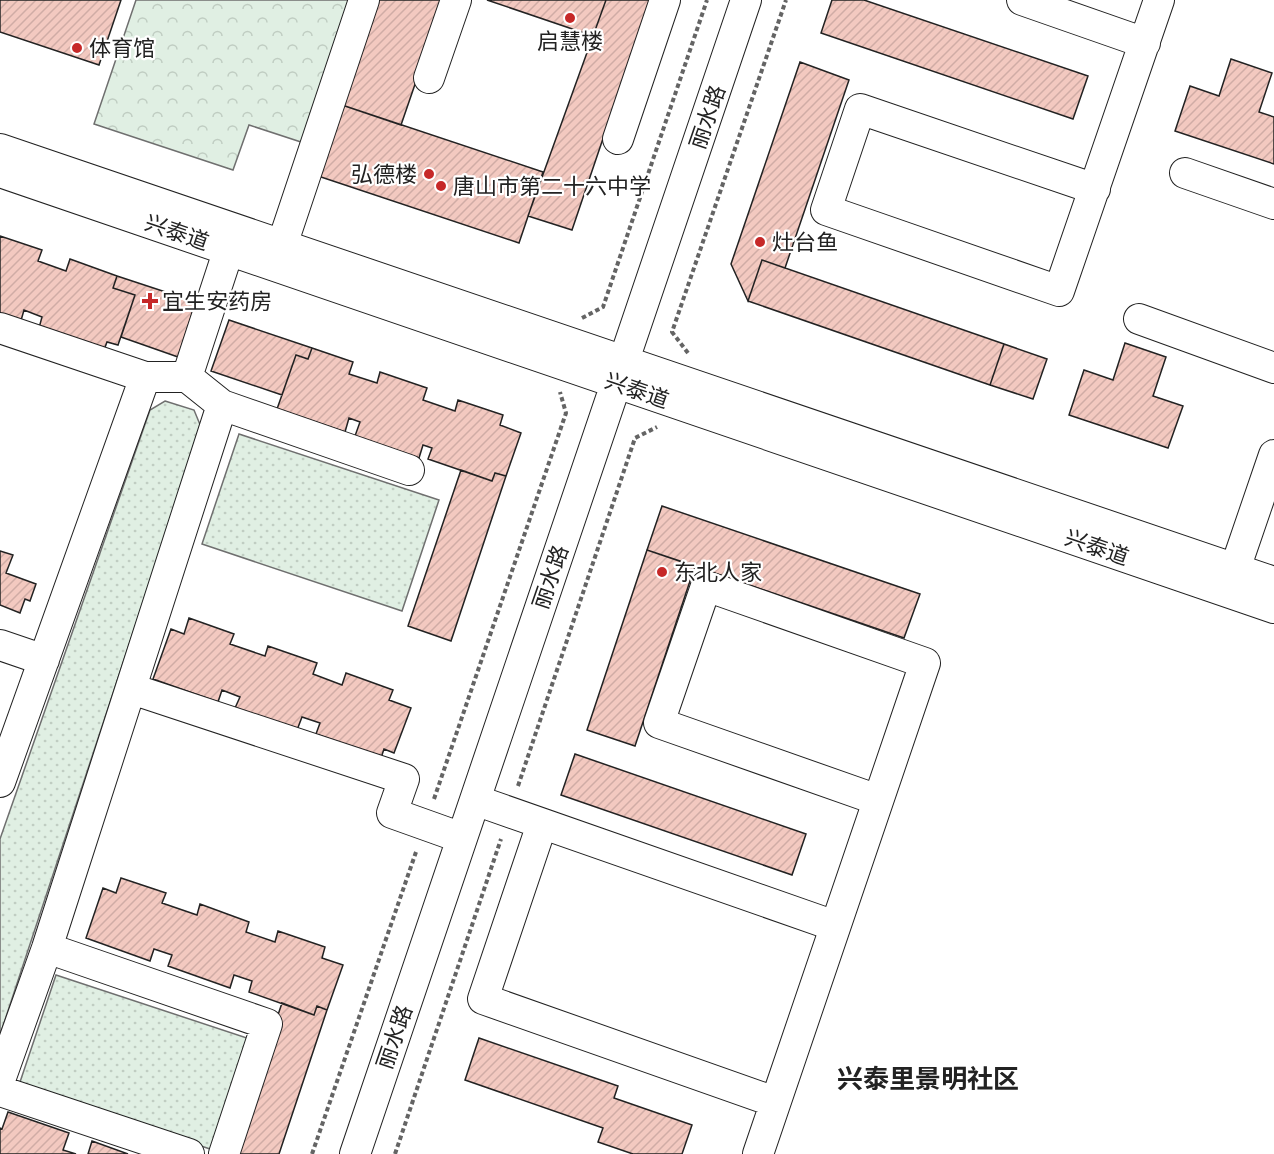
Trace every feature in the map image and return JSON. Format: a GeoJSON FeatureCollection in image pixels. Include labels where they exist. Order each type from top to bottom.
{"type":"FeatureCollection","features":[{"type":"Feature","properties":{"kind":"street"},"geometry":{"type":"LineString","coordinates":[[282,245],[364,0]]}},
{"type":"Feature","properties":{"kind":"street"},"geometry":{"type":"LineString","coordinates":[[429,78],[456,0]]}},
{"type":"Feature","properties":{"kind":"street"},"geometry":{"type":"LineString","coordinates":[[618,139],[665,0]]}},
{"type":"Feature","properties":{"kind":"street","name":"丽水路"},"geometry":{"type":"LineString","coordinates":[[355,1154],[746,0]]}},
{"type":"Feature","properties":{"kind":"street"},"geometry":{"type":"LineString","coordinates":[[1022,0],[1145,43]]}},
{"type":"Feature","properties":{"kind":"street"},"geometry":{"type":"LineString","coordinates":[[1095,189],[860,108],[826,210],[1059,291],[1095,189],[1159,0]]}},
{"type":"Feature","properties":{"kind":"street","name":"兴泰道"},"geometry":{"type":"LineString","coordinates":[[0,149],[282,245],[620,372],[1274,608]]}},
{"type":"Feature","properties":{"kind":"street","name":"兴泰道"},"geometry":{"type":"LineString","coordinates":[[0,172],[229,249],[1274,582]]}},
{"type":"Feature","properties":{"kind":"street"},"geometry":{"type":"LineString","coordinates":[[1185,173],[1274,204]]}},
{"type":"Feature","properties":{"kind":"street"},"geometry":{"type":"LineString","coordinates":[[187,377],[229,249]]}},
{"type":"Feature","properties":{"kind":"street"},"geometry":{"type":"LineString","coordinates":[[1139,319],[1274,368]]}},
{"type":"Feature","properties":{"kind":"street"},"geometry":{"type":"LineString","coordinates":[[0,328],[145,377],[187,377],[222,405],[409,470]]}},
{"type":"Feature","properties":{"kind":"street"},"geometry":{"type":"LineString","coordinates":[[0,782],[145,377]]}},
{"type":"Feature","properties":{"kind":"street"},"geometry":{"type":"LineString","coordinates":[[0,1080],[47,948],[222,405]]}},
{"type":"Feature","properties":{"kind":"street"},"geometry":{"type":"LineString","coordinates":[[1235,569],[1265,509],[1274,455]]}},
{"type":"Feature","properties":{"kind":"street"},"geometry":{"type":"LineString","coordinates":[[758,1154],[925,663],[706,586],[659,723],[878,800]]}},
{"type":"Feature","properties":{"kind":"street"},"geometry":{"type":"LineString","coordinates":[[0,645],[44,660]]}},
{"type":"Feature","properties":{"kind":"street"},"geometry":{"type":"LineString","coordinates":[[132,689],[404,779],[392,813],[462,838]]}},
{"type":"Feature","properties":{"kind":"street"},"geometry":{"type":"LineString","coordinates":[[475,800],[835,926]]}},
{"type":"Feature","properties":{"kind":"street"},"geometry":{"type":"LineString","coordinates":[[542,824],[483,999],[775,1102]]}},
{"type":"Feature","properties":{"kind":"street"},"geometry":{"type":"LineString","coordinates":[[47,948],[267,1024],[224,1154]]}},
{"type":"Feature","properties":{"kind":"street"},"geometry":{"type":"LineString","coordinates":[[0,1091],[189,1154]]}},
{"type":"Feature","properties":{"kind":"path"},"geometry":{"type":"LineString","coordinates":[[579,320],[603,307],[707,0]]}},
{"type":"Feature","properties":{"kind":"path"},"geometry":{"type":"LineString","coordinates":[[690,356],[672,332],[786,0]]}},
{"type":"Feature","properties":{"kind":"path"},"geometry":{"type":"LineString","coordinates":[[312,1154],[566,413],[557,383]]}},
{"type":"Feature","properties":{"kind":"path"},"geometry":{"type":"LineString","coordinates":[[395,1154],[635,438],[668,422]]}},
{"type":"Feature","properties":{"kind":"green space"},"geometry":{"type":"Polygon","coordinates":[[[136,0],[351,0],[304,143],[249,125],[233,170],[94,124],[136,0]]]}},
{"type":"Feature","properties":{"kind":"green space"},"geometry":{"type":"Polygon","coordinates":[[[165,401],[194,410],[201,427],[0,1035],[0,839],[150,410],[165,401]]]}},
{"type":"Feature","properties":{"kind":"green space"},"geometry":{"type":"Polygon","coordinates":[[[239,434],[439,500],[402,611],[202,544],[239,434]]]}},
{"type":"Feature","properties":{"kind":"green space"},"geometry":{"type":"Polygon","coordinates":[[[56,975],[256,1041],[219,1152],[19,1085],[56,975]]]}},
{"type":"Feature","properties":{"kind":"building","name":"体育馆"},"geometry":{"type":"Polygon","coordinates":[[[0,0],[121,0],[99,65],[0,32],[0,0]]]}},
{"type":"Feature","properties":{"kind":"building"},"geometry":{"type":"Polygon","coordinates":[[[375,0],[444,0],[401,125],[339,104],[375,0]]]}},
{"type":"Feature","properties":{"kind":"building","name":"启慧楼"},"geometry":{"type":"Polygon","coordinates":[[[487,0],[606,0],[593,36],[487,0]]]}},
{"type":"Feature","properties":{"kind":"building"},"geometry":{"type":"Polygon","coordinates":[[[606,0],[650,0],[572,230],[528,216],[606,0]]]}},
{"type":"Feature","properties":{"kind":"building"},"geometry":{"type":"Polygon","coordinates":[[[832,0],[864,0],[1088,76],[1073,119],[821,33],[832,0]]]}},
{"type":"Feature","properties":{"kind":"building"},"geometry":{"type":"Polygon","coordinates":[[[1231,59],[1272,73],[1259,112],[1274,117],[1274,164],[1175,131],[1190,86],[1219,96],[1231,59]]]}},
{"type":"Feature","properties":{"kind":"building"},"geometry":{"type":"Polygon","coordinates":[[[800,62],[849,80],[785,268],[762,260],[748,301],[731,264],[800,62]]]}},
{"type":"Feature","properties":{"kind":"building","name":"弘德楼"},"geometry":{"type":"Polygon","coordinates":[[[339,104],[543,172],[519,243],[315,175],[339,104]]]}},
{"type":"Feature","properties":{"kind":"building"},"geometry":{"type":"Polygon","coordinates":[[[0,236],[42,250],[38,261],[66,271],[70,259],[117,276],[113,288],[135,295],[118,345],[107,342],[104,350],[39,328],[42,317],[24,310],[20,324],[0,317],[0,236]]]}},
{"type":"Feature","properties":{"kind":"building"},"geometry":{"type":"Polygon","coordinates":[[[762,260],[1004,344],[990,385],[748,301],[762,260]]]}},
{"type":"Feature","properties":{"kind":"building"},"geometry":{"type":"Polygon","coordinates":[[[117,276],[196,302],[178,357],[121,337],[135,295],[113,288],[117,276]]]}},
{"type":"Feature","properties":{"kind":"building"},"geometry":{"type":"Polygon","coordinates":[[[229,320],[312,348],[308,359],[296,355],[282,395],[211,371],[229,320]]]}},
{"type":"Feature","properties":{"kind":"building"},"geometry":{"type":"Polygon","coordinates":[[[1125,343],[1166,357],[1153,396],[1183,406],[1168,448],[1069,415],[1084,370],[1113,380],[1125,343]]]}},
{"type":"Feature","properties":{"kind":"building"},"geometry":{"type":"Polygon","coordinates":[[[1004,344],[1047,359],[1033,399],[990,385],[1004,344]]]}},
{"type":"Feature","properties":{"kind":"building"},"geometry":{"type":"Polygon","coordinates":[[[312,348],[353,362],[349,374],[377,383],[380,372],[427,388],[423,400],[455,411],[458,400],[503,415],[500,425],[521,433],[506,476],[495,473],[492,481],[428,459],[432,448],[423,445],[419,458],[355,436],[360,422],[349,418],[345,432],[277,409],[296,355],[308,359],[312,348]]]}},
{"type":"Feature","properties":{"kind":"building"},"geometry":{"type":"Polygon","coordinates":[[[461,470],[492,481],[495,473],[506,476],[451,641],[408,626],[461,470]]]}},
{"type":"Feature","properties":{"kind":"building"},"geometry":{"type":"Polygon","coordinates":[[[662,506],[920,594],[904,638],[647,550],[662,506]]]}},
{"type":"Feature","properties":{"kind":"building"},"geometry":{"type":"Polygon","coordinates":[[[647,550],[695,566],[635,746],[587,730],[647,550]]]}},
{"type":"Feature","properties":{"kind":"building"},"geometry":{"type":"Polygon","coordinates":[[[0,551],[13,555],[6,573],[36,584],[30,601],[25,599],[20,613],[0,605],[0,551]]]}},
{"type":"Feature","properties":{"kind":"building"},"geometry":{"type":"Polygon","coordinates":[[[189,618],[234,634],[230,644],[265,656],[268,646],[317,663],[313,674],[342,685],[346,673],[393,690],[389,700],[411,708],[394,753],[384,749],[381,758],[316,734],[320,723],[302,717],[297,730],[235,708],[240,697],[222,690],[218,702],[153,679],[171,629],[184,634],[189,618]]]}},
{"type":"Feature","properties":{"kind":"building"},"geometry":{"type":"Polygon","coordinates":[[[575,754],[806,834],[792,875],[561,795],[575,754]]]}},
{"type":"Feature","properties":{"kind":"building"},"geometry":{"type":"Polygon","coordinates":[[[121,878],[166,893],[162,903],[197,915],[200,904],[249,922],[246,932],[275,942],[278,931],[325,947],[322,958],[343,965],[327,1010],[317,1006],[314,1015],[249,992],[252,981],[234,975],[230,988],[168,966],[172,955],[154,949],[150,961],[86,938],[103,888],[116,893],[121,878]]]}},
{"type":"Feature","properties":{"kind":"building"},"geometry":{"type":"Polygon","coordinates":[[[282,1003],[314,1015],[317,1006],[327,1010],[279,1154],[231,1154],[282,1003]]]}},
{"type":"Feature","properties":{"kind":"building"},"geometry":{"type":"Polygon","coordinates":[[[479,1038],[618,1086],[614,1098],[692,1125],[682,1154],[633,1154],[598,1142],[603,1128],[465,1080],[479,1038]]]}},
{"type":"Feature","properties":{"kind":"building"},"geometry":{"type":"Polygon","coordinates":[[[8,1112],[69,1133],[63,1150],[76,1154],[0,1154],[0,1128],[2,1129],[8,1112]]]}},
{"type":"Feature","properties":{"kind":"building"},"geometry":{"type":"Polygon","coordinates":[[[92,1141],[128,1154],[88,1154],[92,1141]]]}},
{"type":"Feature","properties":{"kind":"place","name":"启慧楼"},"geometry":{"type":"Point","coordinates":[570,18]}},
{"type":"Feature","properties":{"kind":"place","name":"体育馆"},"geometry":{"type":"Point","coordinates":[77,48]}},
{"type":"Feature","properties":{"kind":"place","name":"弘德楼"},"geometry":{"type":"Point","coordinates":[429,174]}},
{"type":"Feature","properties":{"kind":"place","name":"唐山市第二十六中学"},"geometry":{"type":"Point","coordinates":[441,186]}},
{"type":"Feature","properties":{"kind":"place","name":"灶台鱼"},"geometry":{"type":"Point","coordinates":[760,242]}},
{"type":"Feature","properties":{"kind":"place","name":"宜生安药房"},"geometry":{"type":"Point","coordinates":[150,301]}},
{"type":"Feature","properties":{"kind":"place","name":"东北人家"},"geometry":{"type":"Point","coordinates":[662,572]}},
{"type":"Feature","properties":{"kind":"district","name":"兴泰里景明社区"},"geometry":{"type":"Point","coordinates":[928,1079]}}]}
